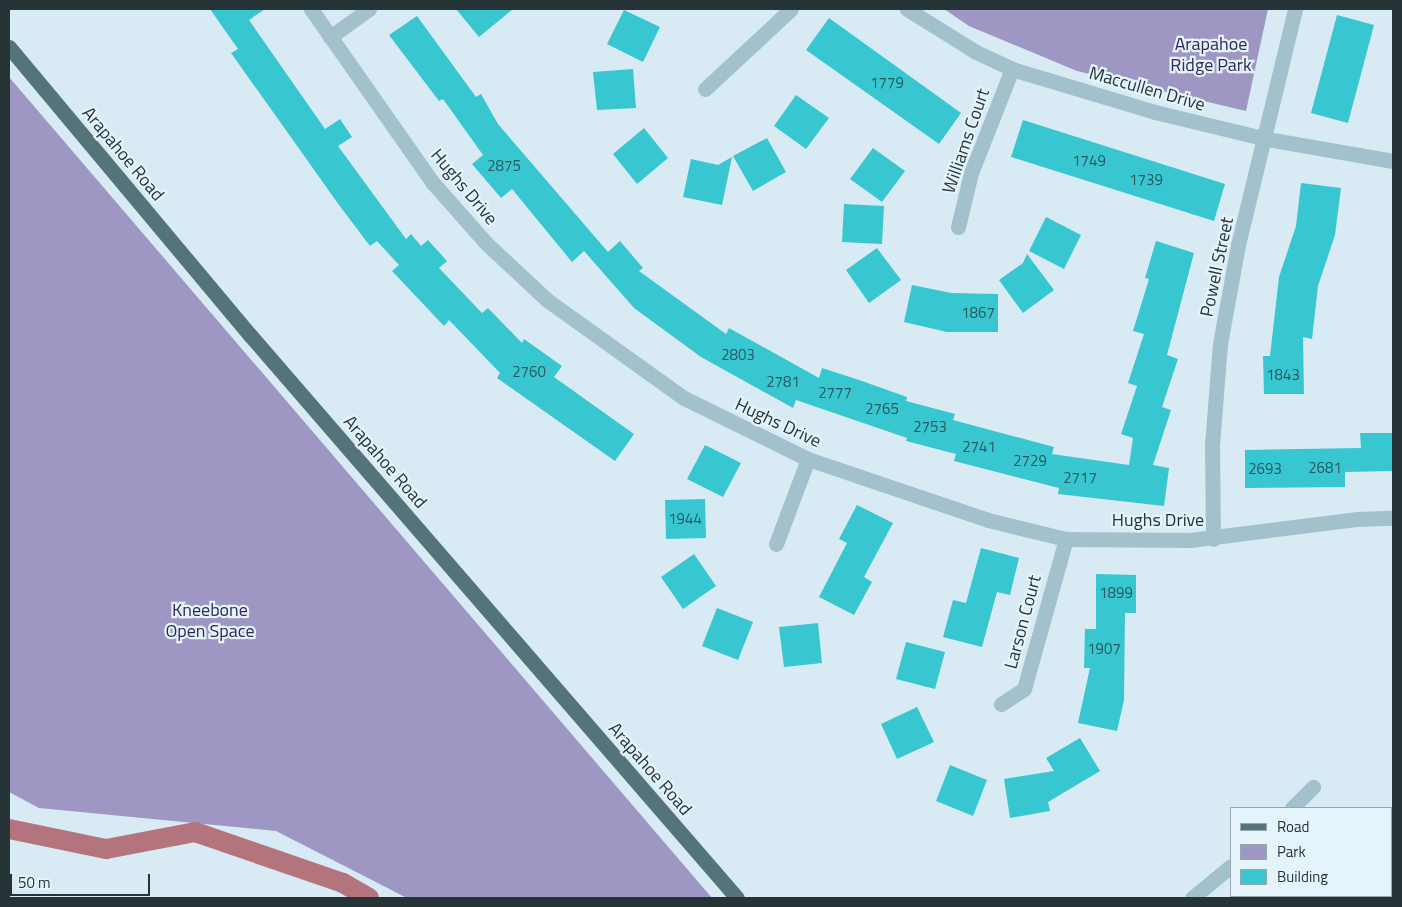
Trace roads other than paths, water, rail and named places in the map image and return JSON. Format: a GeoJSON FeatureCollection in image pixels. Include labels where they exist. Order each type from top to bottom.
{"type":"FeatureCollection","features":[{"type":"Feature","properties":{"kind":"main road","name":"Arapahoe Road"},"geometry":{"type":"LineString","coordinates":[[9,47],[250,335],[737,898]]}},
{"type":"Feature","properties":{"kind":"street","name":"Hughs Drive"},"geometry":{"type":"LineString","coordinates":[[311,9],[433,183],[487,244],[547,300],[684,398],[808,459],[988,520],[1066,538],[1213,539],[1356,519],[1393,518]]}},
{"type":"Feature","properties":{"kind":"street"},"geometry":{"type":"LineString","coordinates":[[330,37],[369,9]]}},
{"type":"Feature","properties":{"kind":"street"},"geometry":{"type":"LineString","coordinates":[[705,89],[791,9]]}},
{"type":"Feature","properties":{"kind":"street","name":"Maccullen Drive"},"geometry":{"type":"LineString","coordinates":[[907,9],[976,52],[1012,69],[1155,112],[1267,140],[1393,162]]}},
{"type":"Feature","properties":{"kind":"street","name":"Powell Street"},"geometry":{"type":"LineString","coordinates":[[1213,539],[1212,445],[1220,344],[1238,245],[1267,140],[1295,9]]}},
{"type":"Feature","properties":{"kind":"street","name":"Williams Court"},"geometry":{"type":"LineString","coordinates":[[958,227],[971,173],[1012,69]]}},
{"type":"Feature","properties":{"kind":"street"},"geometry":{"type":"LineString","coordinates":[[776,544],[808,459]]}},
{"type":"Feature","properties":{"kind":"street","name":"Larson Court"},"geometry":{"type":"LineString","coordinates":[[1001,704],[1024,689],[1066,538]]}},
{"type":"Feature","properties":{"kind":"street"},"geometry":{"type":"LineString","coordinates":[[1293,807],[1313,787]]}},
{"type":"Feature","properties":{"kind":"street"},"geometry":{"type":"LineString","coordinates":[[1192,898],[1230,867]]}},
{"type":"Feature","properties":{"kind":"waterway"},"geometry":{"type":"LineString","coordinates":[[9,829],[106,849],[195,832],[343,883],[369,898]]}},
{"type":"Feature","properties":{"kind":"park label","name":"Arapahoe Ridge Park"},"geometry":{"type":"Point","coordinates":[1211,55]}},
{"type":"Feature","properties":{"kind":"park label","name":"Kneebone Open Space"},"geometry":{"type":"Point","coordinates":[210,621]}}]}
